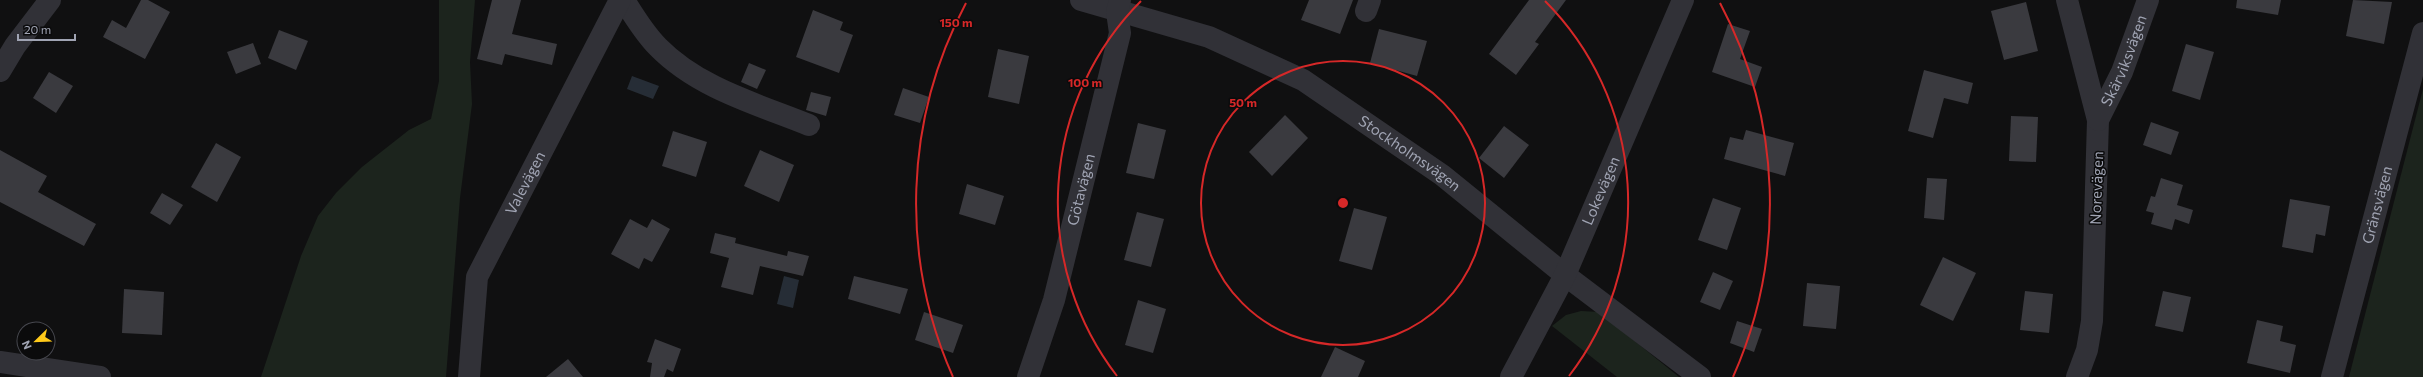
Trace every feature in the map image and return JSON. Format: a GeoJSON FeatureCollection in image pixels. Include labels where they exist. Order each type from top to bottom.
{"type":"FeatureCollection","features":[{"type":"Feature","properties":{"kind":"street"},"geometry":{"type":"LineString","coordinates":[[0,71],[15,46],[50,0]]}},
{"type":"Feature","properties":{"kind":"street","name":"Valevägen"},"geometry":{"type":"LineString","coordinates":[[469,377],[477,277],[620,0]]}},
{"type":"Feature","properties":{"kind":"street"},"geometry":{"type":"LineString","coordinates":[[624,0],[642,28],[672,61],[718,89],[808,125]]}},
{"type":"Feature","properties":{"kind":"street","name":"Stockholmsvägen"},"geometry":{"type":"LineString","coordinates":[[1081,0],[1119,6],[1209,37],[1303,80],[1442,175],[1565,275],[1700,377]]}},
{"type":"Feature","properties":{"kind":"street","name":"Lokevägen"},"geometry":{"type":"LineString","coordinates":[[1511,377],[1565,275],[1683,0]]}},
{"type":"Feature","properties":{"kind":"street","name":"Norevägen"},"geometry":{"type":"LineString","coordinates":[[2067,0],[2098,120],[2092,321],[2087,350],[2077,377]]}},
{"type":"Feature","properties":{"kind":"street","name":"Skärviksvägen"},"geometry":{"type":"LineString","coordinates":[[2098,120],[2122,72],[2148,0]]}},
{"type":"Feature","properties":{"kind":"street","name":"Götavägen"},"geometry":{"type":"LineString","coordinates":[[1028,377],[1054,300],[1120,34],[1119,6]]}},
{"type":"Feature","properties":{"kind":"street","name":"Gränsvägen"},"geometry":{"type":"LineString","coordinates":[[2332,377],[2423,33]]}},
{"type":"Feature","properties":{"kind":"street"},"geometry":{"type":"LineString","coordinates":[[0,362],[100,377]]}},
{"type":"Feature","properties":{"kind":"shaded area"},"geometry":{"type":"Polygon","coordinates":[[[439,0],[475,0],[470,62],[472,104],[460,198],[446,377],[261,377],[301,256],[318,216],[336,193],[362,167],[409,130],[431,119],[439,81],[439,0]]]}},
{"type":"Feature","properties":{"kind":"shaded area"},"geometry":{"type":"Polygon","coordinates":[[[632,76],[659,86],[653,99],[627,89],[632,76]]]}},
{"type":"Feature","properties":{"kind":"shaded area"},"geometry":{"type":"Polygon","coordinates":[[[2423,89],[2423,377],[2349,377],[2423,89]]]}},
{"type":"Feature","properties":{"kind":"shaded area"},"geometry":{"type":"Polygon","coordinates":[[[784,276],[799,280],[793,308],[777,304],[784,276]]]}},
{"type":"Feature","properties":{"kind":"shaded area"},"geometry":{"type":"Polygon","coordinates":[[[1581,311],[1599,312],[1679,377],[1617,377],[1552,326],[1566,315],[1581,311]]]}},
{"type":"Feature","properties":{"kind":"building"},"geometry":{"type":"Polygon","coordinates":[[[141,0],[148,0],[170,12],[145,59],[103,37],[112,20],[126,28],[141,0]]]}},
{"type":"Feature","properties":{"kind":"building"},"geometry":{"type":"Polygon","coordinates":[[[492,0],[521,0],[512,34],[557,44],[552,65],[505,54],[502,65],[477,59],[492,0]]]}},
{"type":"Feature","properties":{"kind":"building"},"geometry":{"type":"Polygon","coordinates":[[[1309,0],[1353,0],[1340,34],[1301,20],[1309,0]]]}},
{"type":"Feature","properties":{"kind":"building"},"geometry":{"type":"Polygon","coordinates":[[[1529,0],[1566,0],[1535,42],[1539,44],[1516,75],[1489,54],[1529,0]]]}},
{"type":"Feature","properties":{"kind":"building"},"geometry":{"type":"Polygon","coordinates":[[[2237,0],[2281,0],[2278,15],[2236,8],[2237,0]]]}},
{"type":"Feature","properties":{"kind":"building"},"geometry":{"type":"Polygon","coordinates":[[[2353,0],[2392,2],[2384,44],[2346,36],[2353,0]]]}},
{"type":"Feature","properties":{"kind":"building"},"geometry":{"type":"Polygon","coordinates":[[[2026,2],[2038,51],[2004,60],[1991,11],[2026,2]]]}},
{"type":"Feature","properties":{"kind":"building"},"geometry":{"type":"Polygon","coordinates":[[[813,10],[843,22],[840,30],[853,35],[839,73],[796,57],[813,10]]]}},
{"type":"Feature","properties":{"kind":"building"},"geometry":{"type":"Polygon","coordinates":[[[1728,24],[1750,31],[1740,59],[1762,67],[1755,87],[1712,72],[1728,24]]]}},
{"type":"Feature","properties":{"kind":"building"},"geometry":{"type":"Polygon","coordinates":[[[1379,29],[1427,41],[1417,76],[1370,63],[1379,29]]]}},
{"type":"Feature","properties":{"kind":"building"},"geometry":{"type":"Polygon","coordinates":[[[279,30],[308,41],[296,70],[268,58],[279,30]]]}},
{"type":"Feature","properties":{"kind":"building"},"geometry":{"type":"Polygon","coordinates":[[[253,43],[261,64],[236,74],[227,52],[253,43]]]}},
{"type":"Feature","properties":{"kind":"building"},"geometry":{"type":"Polygon","coordinates":[[[2186,44],[2214,52],[2200,100],[2172,91],[2186,44]]]}},
{"type":"Feature","properties":{"kind":"building"},"geometry":{"type":"Polygon","coordinates":[[[998,49],[1029,56],[1019,104],[988,97],[998,49]]]}},
{"type":"Feature","properties":{"kind":"building"},"geometry":{"type":"Polygon","coordinates":[[[749,63],[766,70],[757,89],[741,82],[749,63]]]}},
{"type":"Feature","properties":{"kind":"building"},"geometry":{"type":"Polygon","coordinates":[[[1924,70],[1973,83],[1968,104],[1944,98],[1933,138],[1908,131],[1924,70]]]}},
{"type":"Feature","properties":{"kind":"building"},"geometry":{"type":"Polygon","coordinates":[[[49,72],[73,86],[56,113],[33,98],[49,72]]]}},
{"type":"Feature","properties":{"kind":"building"},"geometry":{"type":"Polygon","coordinates":[[[903,88],[929,97],[920,123],[894,115],[903,88]]]}},
{"type":"Feature","properties":{"kind":"building"},"geometry":{"type":"Polygon","coordinates":[[[811,92],[831,97],[826,116],[806,110],[811,92]]]}},
{"type":"Feature","properties":{"kind":"building"},"geometry":{"type":"Polygon","coordinates":[[[1285,115],[1308,138],[1272,176],[1249,152],[1285,115]]]}},
{"type":"Feature","properties":{"kind":"building"},"geometry":{"type":"Polygon","coordinates":[[[2011,116],[2038,117],[2036,162],[2009,161],[2011,116]]]}},
{"type":"Feature","properties":{"kind":"building"},"geometry":{"type":"Polygon","coordinates":[[[2151,122],[2179,132],[2171,155],[2143,145],[2151,122]]]}},
{"type":"Feature","properties":{"kind":"building"},"geometry":{"type":"Polygon","coordinates":[[[1138,123],[1166,130],[1154,179],[1126,173],[1138,123]]]}},
{"type":"Feature","properties":{"kind":"building"},"geometry":{"type":"Polygon","coordinates":[[[1504,126],[1529,145],[1504,178],[1479,158],[1504,126]]]}},
{"type":"Feature","properties":{"kind":"building"},"geometry":{"type":"Polygon","coordinates":[[[1746,130],[1794,143],[1785,176],[1724,159],[1730,137],[1743,140],[1746,130]]]}},
{"type":"Feature","properties":{"kind":"building"},"geometry":{"type":"Polygon","coordinates":[[[673,131],[707,142],[696,177],[662,166],[673,131]]]}},
{"type":"Feature","properties":{"kind":"building"},"geometry":{"type":"Polygon","coordinates":[[[216,143],[241,157],[217,202],[191,187],[216,143]]]}},
{"type":"Feature","properties":{"kind":"building"},"geometry":{"type":"Polygon","coordinates":[[[0,150],[47,176],[38,192],[96,224],[84,246],[0,202],[0,150]]]}},
{"type":"Feature","properties":{"kind":"building"},"geometry":{"type":"Polygon","coordinates":[[[760,150],[794,165],[779,202],[744,186],[760,150]]]}},
{"type":"Feature","properties":{"kind":"building"},"geometry":{"type":"Polygon","coordinates":[[[1927,178],[1947,179],[1944,220],[1924,218],[1927,178]]]}},
{"type":"Feature","properties":{"kind":"building"},"geometry":{"type":"Polygon","coordinates":[[[2161,178],[2183,185],[2177,205],[2193,210],[2189,224],[2175,219],[2172,230],[2151,224],[2154,213],[2146,211],[2151,196],[2155,197],[2161,178]]]}},
{"type":"Feature","properties":{"kind":"building"},"geometry":{"type":"Polygon","coordinates":[[[967,184],[1004,196],[995,225],[959,214],[967,184]]]}},
{"type":"Feature","properties":{"kind":"building"},"geometry":{"type":"Polygon","coordinates":[[[162,193],[183,205],[170,225],[150,213],[162,193]]]}},
{"type":"Feature","properties":{"kind":"building"},"geometry":{"type":"Polygon","coordinates":[[[1713,198],[1741,208],[1727,250],[1698,240],[1713,198]]]}},
{"type":"Feature","properties":{"kind":"building"},"geometry":{"type":"Polygon","coordinates":[[[2290,199],[2330,206],[2325,236],[2316,234],[2313,253],[2282,247],[2290,199]]]}},
{"type":"Feature","properties":{"kind":"building"},"geometry":{"type":"Polygon","coordinates":[[[1354,208],[1387,217],[1372,270],[1339,261],[1354,208]]]}},
{"type":"Feature","properties":{"kind":"building"},"geometry":{"type":"Polygon","coordinates":[[[1137,212],[1164,219],[1151,267],[1124,260],[1137,212]]]}},
{"type":"Feature","properties":{"kind":"building"},"geometry":{"type":"Polygon","coordinates":[[[630,219],[647,228],[652,219],[670,229],[652,262],[644,258],[639,269],[611,254],[630,219]]]}},
{"type":"Feature","properties":{"kind":"building"},"geometry":{"type":"Polygon","coordinates":[[[715,233],[736,238],[735,243],[787,256],[788,251],[809,256],[803,276],[760,266],[753,295],[721,287],[729,258],[710,253],[715,233]]]}},
{"type":"Feature","properties":{"kind":"building"},"geometry":{"type":"Polygon","coordinates":[[[1943,257],[1976,273],[1953,321],[1920,305],[1943,257]]]}},
{"type":"Feature","properties":{"kind":"building"},"geometry":{"type":"Polygon","coordinates":[[[1713,272],[1733,281],[1720,310],[1700,302],[1713,272]]]}},
{"type":"Feature","properties":{"kind":"building"},"geometry":{"type":"Polygon","coordinates":[[[854,276],[908,289],[900,314],[848,299],[854,276]]]}},
{"type":"Feature","properties":{"kind":"building"},"geometry":{"type":"Polygon","coordinates":[[[1807,283],[1840,286],[1836,329],[1803,326],[1807,283]]]}},
{"type":"Feature","properties":{"kind":"building"},"geometry":{"type":"Polygon","coordinates":[[[124,289],[164,292],[162,335],[122,333],[124,289]]]}},
{"type":"Feature","properties":{"kind":"building"},"geometry":{"type":"Polygon","coordinates":[[[2025,291],[2053,294],[2049,333],[2020,330],[2025,291]]]}},
{"type":"Feature","properties":{"kind":"building"},"geometry":{"type":"Polygon","coordinates":[[[2163,291],[2191,297],[2183,332],[2155,326],[2163,291]]]}},
{"type":"Feature","properties":{"kind":"building"},"geometry":{"type":"Polygon","coordinates":[[[1138,300],[1166,309],[1153,353],[1125,345],[1138,300]]]}},
{"type":"Feature","properties":{"kind":"building"},"geometry":{"type":"Polygon","coordinates":[[[924,312],[963,325],[953,353],[915,340],[924,312]]]}},
{"type":"Feature","properties":{"kind":"building"},"geometry":{"type":"Polygon","coordinates":[[[2257,320],[2283,326],[2280,341],[2296,345],[2290,373],[2247,363],[2257,320]]]}},
{"type":"Feature","properties":{"kind":"building"},"geometry":{"type":"Polygon","coordinates":[[[1737,321],[1762,329],[1754,352],[1730,343],[1737,321]]]}},
{"type":"Feature","properties":{"kind":"building"},"geometry":{"type":"Polygon","coordinates":[[[655,339],[681,349],[673,372],[667,369],[664,377],[650,377],[652,363],[647,362],[655,339]]]}},
{"type":"Feature","properties":{"kind":"building"},"geometry":{"type":"Polygon","coordinates":[[[1335,347],[1365,361],[1358,377],[1321,377],[1335,347]]]}},
{"type":"Feature","properties":{"kind":"building"},"geometry":{"type":"Polygon","coordinates":[[[568,359],[583,377],[546,377],[568,359]]]}}]}
